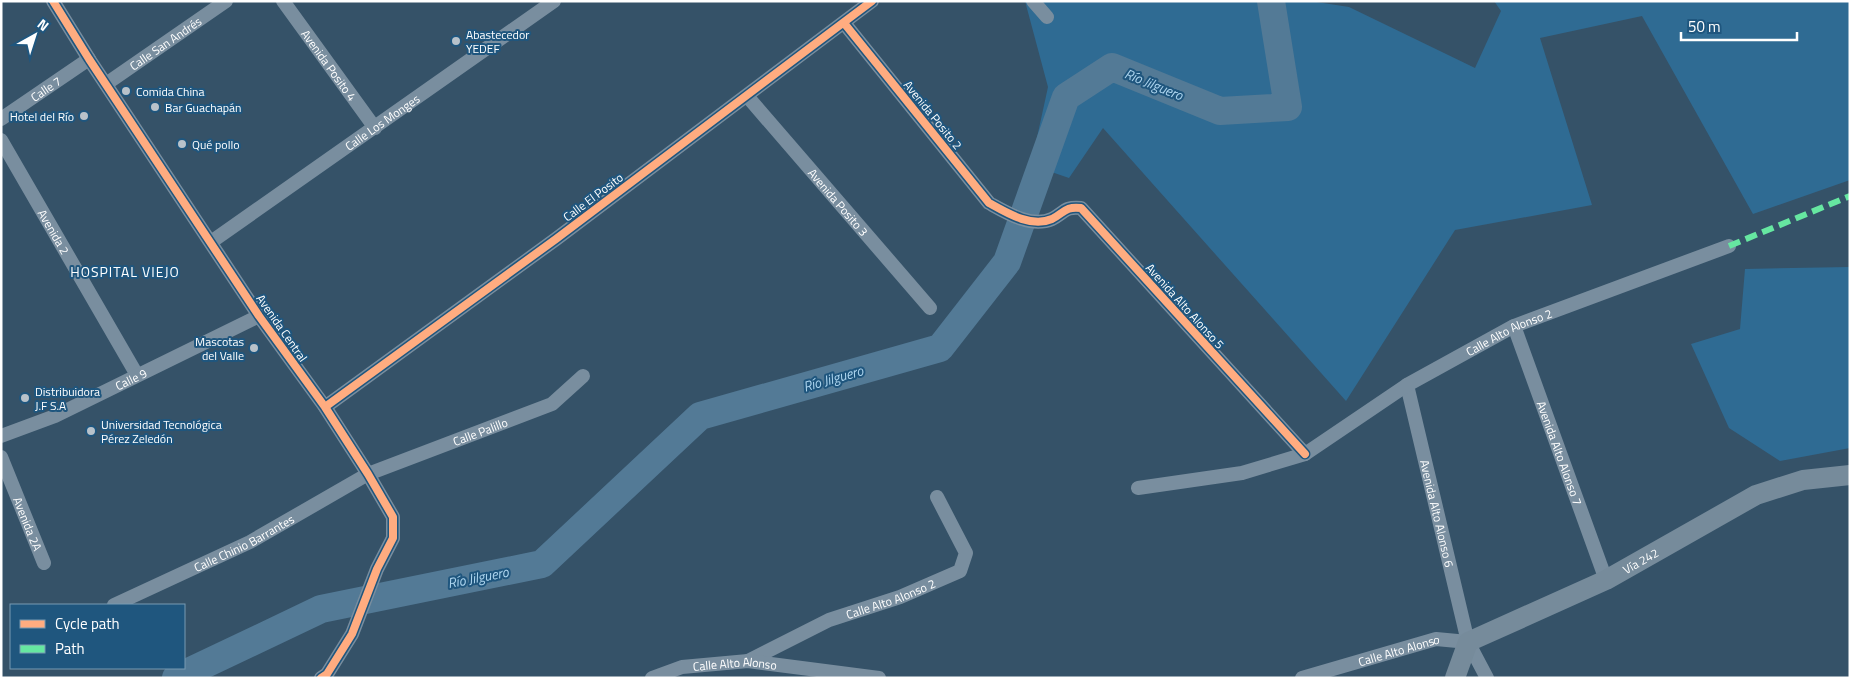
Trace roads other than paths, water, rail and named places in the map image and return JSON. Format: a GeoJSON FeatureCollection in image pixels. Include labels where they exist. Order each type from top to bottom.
{"type":"FeatureCollection","features":[{"type":"Feature","properties":{"kind":"main road","name":"Vía 242"},"geometry":{"type":"LineString","coordinates":[[1468,642],[1606,580],[1756,495],[1803,480],[1850,475]]}},
{"type":"Feature","properties":{"kind":"main road"},"geometry":{"type":"LineString","coordinates":[[1455,678],[1468,642]]}},
{"type":"Feature","properties":{"kind":"street","name":"Avenida Central"},"geometry":{"type":"LineString","coordinates":[[53,1],[89,59],[259,316],[325,407],[393,517],[393,538],[378,569],[352,634],[339,657],[321,678]]}},
{"type":"Feature","properties":{"kind":"street","name":"Calle San Andrés"},"geometry":{"type":"LineString","coordinates":[[106,84],[226,1]]}},
{"type":"Feature","properties":{"kind":"street","name":"Avenida Posito 4"},"geometry":{"type":"LineString","coordinates":[[283,1],[376,128]]}},
{"type":"Feature","properties":{"kind":"street","name":"Calle Los Monges"},"geometry":{"type":"LineString","coordinates":[[211,242],[376,128],[554,1]]}},
{"type":"Feature","properties":{"kind":"street","name":"Calle El Posito"},"geometry":{"type":"LineString","coordinates":[[325,407],[564,233],[844,24],[872,1]]}},
{"type":"Feature","properties":{"kind":"street"},"geometry":{"type":"LineString","coordinates":[[1034,1],[1047,17]]}},
{"type":"Feature","properties":{"kind":"street","name":"Avenida Posito 2"},"geometry":{"type":"LineString","coordinates":[[844,24],[989,203],[1010,215],[1035,222]]}},
{"type":"Feature","properties":{"kind":"street","name":"Calle 7"},"geometry":{"type":"LineString","coordinates":[[1,119],[89,59]]}},
{"type":"Feature","properties":{"kind":"street","name":"Avenida Posito 3"},"geometry":{"type":"LineString","coordinates":[[747,96],[930,308]]}},
{"type":"Feature","properties":{"kind":"street","name":"Avenida 2"},"geometry":{"type":"LineString","coordinates":[[1,140],[137,375]]}},
{"type":"Feature","properties":{"kind":"street","name":"Avenida Alto Alonso 5"},"geometry":{"type":"LineString","coordinates":[[1035,222],[1052,219],[1073,207],[1081,208],[1305,454]]}},
{"type":"Feature","properties":{"kind":"street","name":"Calle Alto Alonso 2"},"geometry":{"type":"LineString","coordinates":[[1138,488],[1242,473],[1305,454],[1408,385],[1514,326],[1729,246]]}},
{"type":"Feature","properties":{"kind":"street","name":"Calle 9"},"geometry":{"type":"LineString","coordinates":[[1,436],[55,416],[259,316]]}},
{"type":"Feature","properties":{"kind":"street","name":"Avenida Alto Alonso 7"},"geometry":{"type":"LineString","coordinates":[[1514,326],[1606,580]]}},
{"type":"Feature","properties":{"kind":"street","name":"Calle Palillo"},"geometry":{"type":"LineString","coordinates":[[368,474],[552,404],[583,376]]}},
{"type":"Feature","properties":{"kind":"street","name":"Avenida Alto Alonso 6"},"geometry":{"type":"LineString","coordinates":[[1408,385],[1468,642],[1487,678]]}},
{"type":"Feature","properties":{"kind":"street","name":"Avenida 2A"},"geometry":{"type":"LineString","coordinates":[[1,457],[44,563]]}},
{"type":"Feature","properties":{"kind":"street","name":"Calle Chinio Barrantes"},"geometry":{"type":"LineString","coordinates":[[116,604],[250,542],[368,474]]}},
{"type":"Feature","properties":{"kind":"street","name":"Calle Alto Alonso 2"},"geometry":{"type":"LineString","coordinates":[[748,661],[829,620],[900,597],[960,570],[966,553],[937,497]]}},
{"type":"Feature","properties":{"kind":"street","name":"Calle Alto Alonso"},"geometry":{"type":"LineString","coordinates":[[1302,678],[1436,639],[1468,642]]}},
{"type":"Feature","properties":{"kind":"street","name":"Calle Alto Alonso"},"geometry":{"type":"LineString","coordinates":[[652,678],[682,667],[748,661],[879,678]]}},
{"type":"Feature","properties":{"kind":"waterway","name":"Río Jilguero"},"geometry":{"type":"LineString","coordinates":[[176,678],[321,609],[542,564],[700,416],[940,348],[1007,262],[1066,97],[1112,67],[1220,111],[1288,107],[1271,1]]}},
{"type":"Feature","properties":{"kind":"place","name":"Abastecedor YEDEF"},"geometry":{"type":"Point","coordinates":[456,41]}},
{"type":"Feature","properties":{"kind":"place","name":"Comida China"},"geometry":{"type":"Point","coordinates":[126,91]}},
{"type":"Feature","properties":{"kind":"place","name":"Bar Guachapán"},"geometry":{"type":"Point","coordinates":[155,107]}},
{"type":"Feature","properties":{"kind":"place","name":"Hotel del Río"},"geometry":{"type":"Point","coordinates":[84,116]}},
{"type":"Feature","properties":{"kind":"place","name":"Qué pollo"},"geometry":{"type":"Point","coordinates":[182,144]}},
{"type":"Feature","properties":{"kind":"place","name":"Mascotas del Valle"},"geometry":{"type":"Point","coordinates":[254,348]}},
{"type":"Feature","properties":{"kind":"place","name":"Distribuidora J.F S.A"},"geometry":{"type":"Point","coordinates":[25,398]}},
{"type":"Feature","properties":{"kind":"place","name":"Universidad Tecnológica Pérez Zeledón"},"geometry":{"type":"Point","coordinates":[91,431]}},
{"type":"Feature","properties":{"kind":"district","name":"HOSPITAL VIEJO"},"geometry":{"type":"Point","coordinates":[125,271]}}]}
